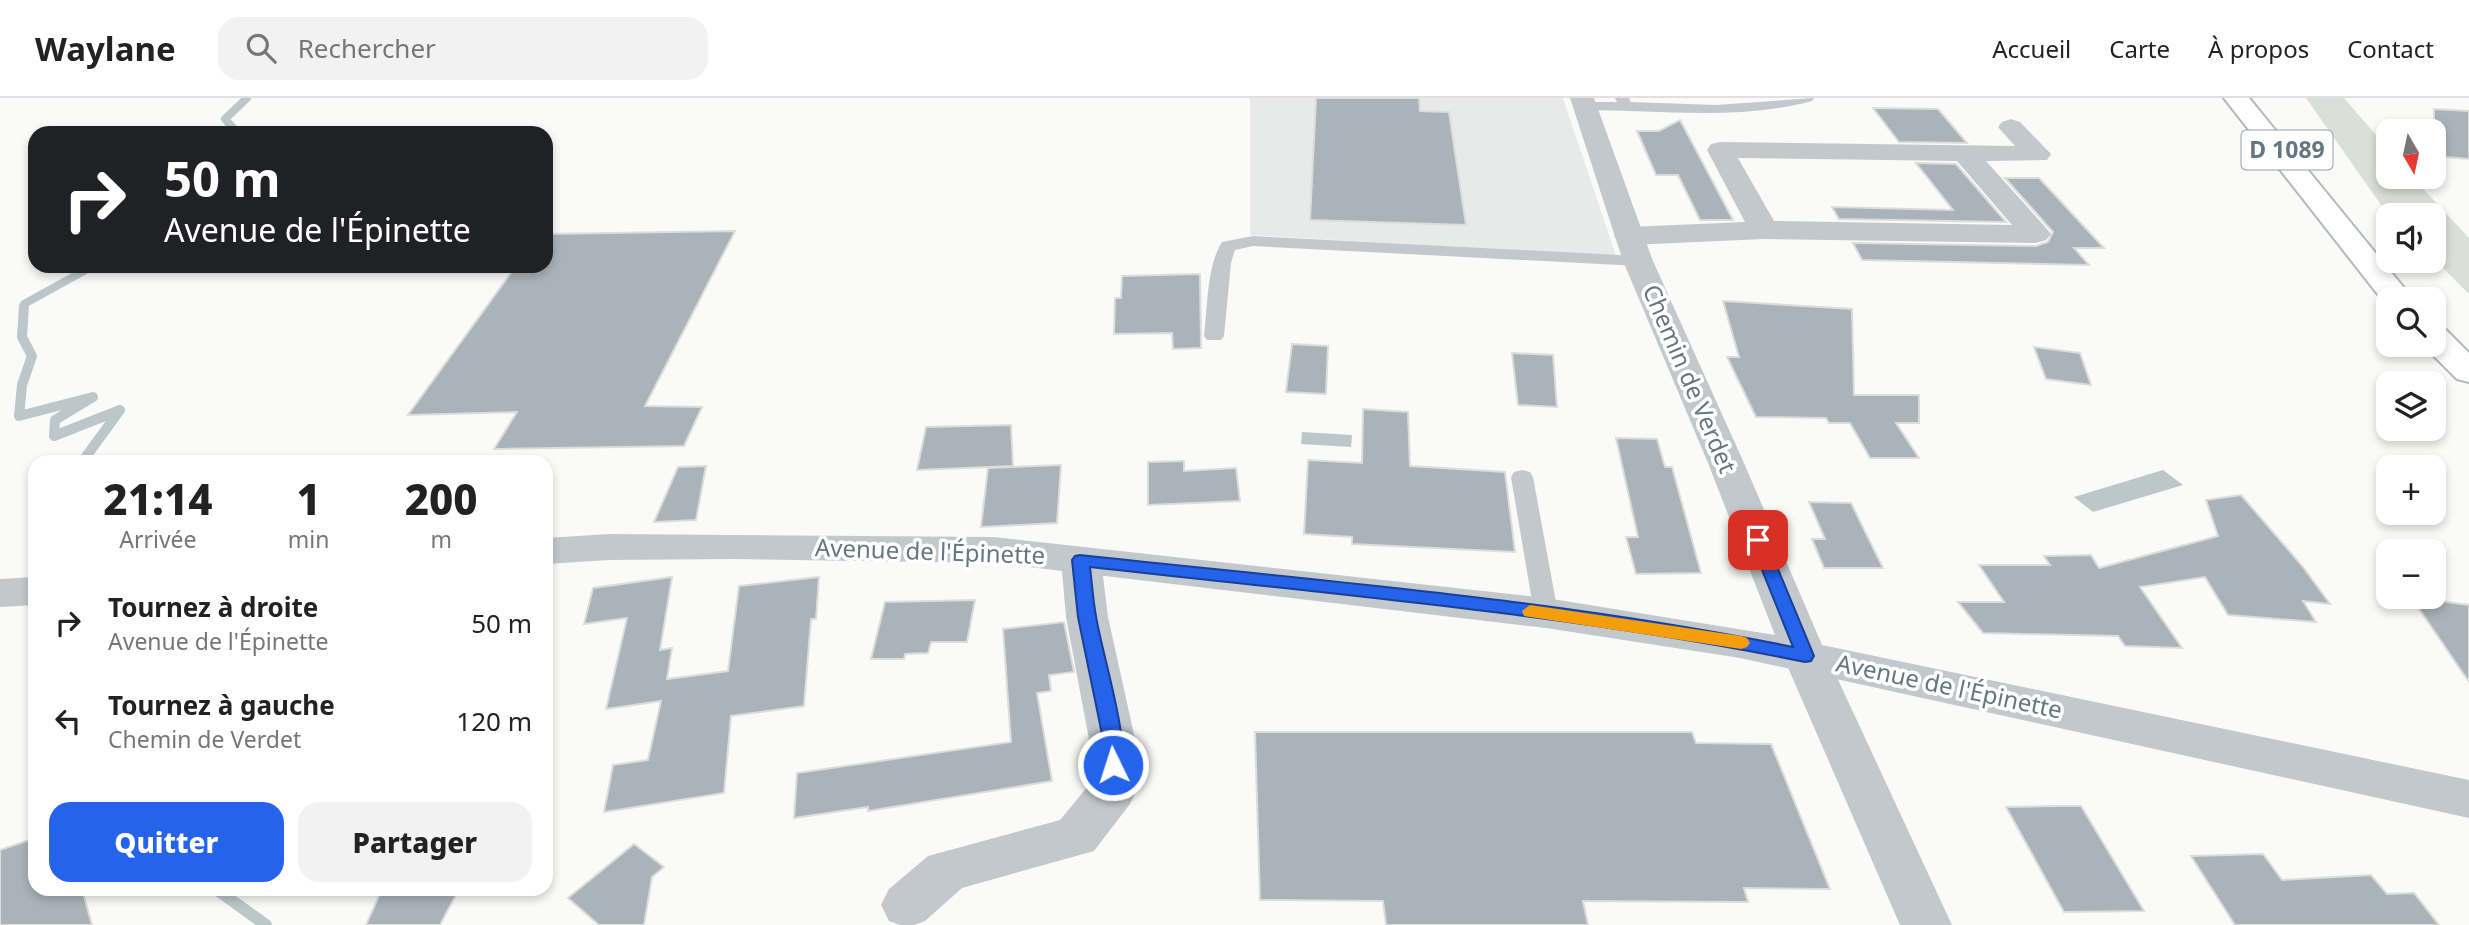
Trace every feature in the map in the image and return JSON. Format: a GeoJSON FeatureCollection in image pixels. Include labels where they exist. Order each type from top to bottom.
{"type":"FeatureCollection","features":[{"type":"Feature","properties":{"kind":"highway"},"geometry":{"type":"LineString","coordinates":[[2236,98],[2322,202]]}},
{"type":"Feature","properties":{"kind":"highway","name":"D 1089"},"geometry":{"type":"LineString","coordinates":[[2252,98],[2322,202],[2389,287]]}},
{"type":"Feature","properties":{"kind":"highway"},"geometry":{"type":"LineString","coordinates":[[2446,349],[2469,372]]}},
{"type":"Feature","properties":{"kind":"street","name":"Chemin de Verdet"},"geometry":{"type":"LineString","coordinates":[[1583,102],[1633,248],[1726,463],[1805,656],[1926,925]]}},
{"type":"Feature","properties":{"kind":"street"},"geometry":{"type":"LineString","coordinates":[[1764,230],[1720,150],[2038,154],[2011,127]]}},
{"type":"Feature","properties":{"kind":"street"},"geometry":{"type":"LineString","coordinates":[[1633,248],[1764,230],[2036,234],[1964,153]]}},
{"type":"Feature","properties":{"kind":"street","name":"Avenue de l'Épinette"},"geometry":{"type":"LineString","coordinates":[[553,551],[608,547],[775,546],[994,550],[1546,613],[1740,643],[1805,656],[2469,799]]}},
{"type":"Feature","properties":{"kind":"street"},"geometry":{"type":"LineString","coordinates":[[907,905],[946,871],[1076,836],[1113,790],[1112,739],[1087,617],[1080,560]]}},
{"type":"Feature","properties":{"kind":"street"},"geometry":{"type":"LineString","coordinates":[[0,593],[28,591]]}},
{"type":"Feature","properties":{"kind":"lane"},"geometry":{"type":"LineString","coordinates":[[1583,102],[1708,108],[1766,105],[1807,98]]}},
{"type":"Feature","properties":{"kind":"lane"},"geometry":{"type":"LineString","coordinates":[[1214,336],[1222,263],[1228,246],[1253,241],[1633,248]]}},
{"type":"Feature","properties":{"kind":"lane"},"geometry":{"type":"LineString","coordinates":[[1522,477],[1546,613]]}},
{"type":"Feature","properties":{"kind":"shaded area"},"geometry":{"type":"Polygon","coordinates":[[[1250,98],[1563,98],[1616,256],[1250,235],[1250,98]]]}},
{"type":"Feature","properties":{"kind":"shaded area"},"geometry":{"type":"Polygon","coordinates":[[[2306,98],[2344,98],[2376,135],[2376,189],[2423,189],[2436,203],[2380,203],[2306,98]]]}},
{"type":"Feature","properties":{"kind":"shaded area"},"geometry":{"type":"Polygon","coordinates":[[[2446,213],[2469,238],[2469,294],[2446,271],[2446,213]]]}},
{"type":"Feature","properties":{"kind":"shaded area"},"geometry":{"type":"Polygon","coordinates":[[[1302,432],[1352,435],[1351,447],[1301,444],[1302,432]]]}},
{"type":"Feature","properties":{"kind":"shaded area"},"geometry":{"type":"Polygon","coordinates":[[[2163,470],[2183,485],[2093,512],[2074,497],[2163,470]]]}},
{"type":"Feature","properties":{"kind":"building"},"geometry":{"type":"Polygon","coordinates":[[[1316,98],[1419,98],[1420,111],[1449,112],[1466,225],[1310,220],[1316,98]]]}},
{"type":"Feature","properties":{"kind":"building"},"geometry":{"type":"Polygon","coordinates":[[[1873,108],[1938,109],[1967,143],[1899,142],[1873,108]]]}},
{"type":"Feature","properties":{"kind":"building"},"geometry":{"type":"Polygon","coordinates":[[[2434,109],[2469,111],[2469,159],[2446,157],[2446,119],[2434,119],[2434,109]]]}},
{"type":"Feature","properties":{"kind":"building"},"geometry":{"type":"Polygon","coordinates":[[[1680,120],[1733,220],[1700,220],[1678,175],[1656,175],[1637,131],[1659,131],[1680,120]]]}},
{"type":"Feature","properties":{"kind":"building"},"geometry":{"type":"Polygon","coordinates":[[[1916,163],[1956,164],[2006,222],[1839,219],[1832,207],[1953,210],[1916,163]]]}},
{"type":"Feature","properties":{"kind":"building"},"geometry":{"type":"Polygon","coordinates":[[[2005,178],[2039,178],[2104,248],[2074,248],[2089,265],[1862,260],[1853,243],[2036,246],[2048,242],[2053,232],[2005,178]]]}},
{"type":"Feature","properties":{"kind":"building"},"geometry":{"type":"Polygon","coordinates":[[[735,231],[645,406],[702,407],[684,446],[494,449],[517,412],[408,415],[511,273],[553,273],[553,234],[735,231]]]}},
{"type":"Feature","properties":{"kind":"building"},"geometry":{"type":"Polygon","coordinates":[[[1200,274],[1201,348],[1173,349],[1172,333],[1114,334],[1115,298],[1121,298],[1122,276],[1200,274]]]}},
{"type":"Feature","properties":{"kind":"building"},"geometry":{"type":"Polygon","coordinates":[[[1723,301],[1852,309],[1854,395],[1919,395],[1919,423],[1896,423],[1919,458],[1870,458],[1850,423],[1829,423],[1826,418],[1756,417],[1727,357],[1739,357],[1723,301]]]}},
{"type":"Feature","properties":{"kind":"building"},"geometry":{"type":"Polygon","coordinates":[[[1292,344],[1328,346],[1326,394],[1286,392],[1292,344]]]}},
{"type":"Feature","properties":{"kind":"building"},"geometry":{"type":"Polygon","coordinates":[[[2034,347],[2080,353],[2091,385],[2046,379],[2034,347]]]}},
{"type":"Feature","properties":{"kind":"building"},"geometry":{"type":"Polygon","coordinates":[[[1512,353],[1553,355],[1557,407],[1518,405],[1512,353]]]}},
{"type":"Feature","properties":{"kind":"building"},"geometry":{"type":"Polygon","coordinates":[[[1363,409],[1408,412],[1410,466],[1505,472],[1515,552],[1352,544],[1352,537],[1304,534],[1308,460],[1362,463],[1363,409]]]}},
{"type":"Feature","properties":{"kind":"building"},"geometry":{"type":"Polygon","coordinates":[[[1011,425],[1013,466],[917,470],[926,427],[1011,425]]]}},
{"type":"Feature","properties":{"kind":"building"},"geometry":{"type":"Polygon","coordinates":[[[1616,438],[1657,439],[1665,467],[1672,467],[1701,573],[1636,574],[1626,537],[1638,537],[1616,438]]]}},
{"type":"Feature","properties":{"kind":"building"},"geometry":{"type":"Polygon","coordinates":[[[1184,461],[1184,471],[1236,468],[1240,501],[1148,505],[1148,462],[1184,461]]]}},
{"type":"Feature","properties":{"kind":"building"},"geometry":{"type":"Polygon","coordinates":[[[1061,465],[1057,523],[981,527],[988,468],[1061,465]]]}},
{"type":"Feature","properties":{"kind":"building"},"geometry":{"type":"Polygon","coordinates":[[[706,466],[696,520],[654,522],[678,467],[706,466]]]}},
{"type":"Feature","properties":{"kind":"building"},"geometry":{"type":"Polygon","coordinates":[[[2241,495],[2303,567],[2330,604],[2303,601],[2316,622],[2228,615],[2205,577],[2140,587],[2182,648],[2125,646],[2118,636],[1983,633],[1958,602],[2004,602],[1979,565],[2050,565],[2044,556],[2091,555],[2099,568],[2218,536],[2206,500],[2241,495]]]}},
{"type":"Feature","properties":{"kind":"building"},"geometry":{"type":"Polygon","coordinates":[[[1809,502],[1851,503],[1883,568],[1824,568],[1812,539],[1825,539],[1809,502]]]}},
{"type":"Feature","properties":{"kind":"building"},"geometry":{"type":"Polygon","coordinates":[[[672,577],[660,650],[672,648],[667,679],[728,671],[739,586],[819,577],[816,619],[811,619],[804,706],[731,716],[724,793],[604,812],[613,765],[648,760],[661,701],[606,709],[627,618],[584,624],[593,588],[672,577]]]}},
{"type":"Feature","properties":{"kind":"building"},"geometry":{"type":"Polygon","coordinates":[[[975,600],[967,642],[931,642],[928,653],[905,654],[904,659],[871,659],[885,602],[975,600]]]}},
{"type":"Feature","properties":{"kind":"building"},"geometry":{"type":"Polygon","coordinates":[[[2446,602],[2469,605],[2469,682],[2419,609],[2446,609],[2446,602]]]}},
{"type":"Feature","properties":{"kind":"building"},"geometry":{"type":"Polygon","coordinates":[[[1064,622],[1074,672],[1049,675],[1051,691],[1037,693],[1052,781],[868,811],[868,807],[794,818],[797,773],[1011,742],[1003,629],[1064,622]]]}},
{"type":"Feature","properties":{"kind":"building"},"geometry":{"type":"Polygon","coordinates":[[[1255,732],[1692,732],[1696,743],[1771,744],[1830,889],[1744,888],[1748,902],[1583,901],[1588,925],[1386,925],[1383,901],[1260,900],[1255,732]]]}},
{"type":"Feature","properties":{"kind":"building"},"geometry":{"type":"Polygon","coordinates":[[[2081,806],[2144,911],[2064,912],[2006,807],[2081,806]]]}},
{"type":"Feature","properties":{"kind":"building"},"geometry":{"type":"Polygon","coordinates":[[[28,840],[28,896],[84,896],[92,925],[0,925],[0,850],[28,840]]]}},
{"type":"Feature","properties":{"kind":"building"},"geometry":{"type":"Polygon","coordinates":[[[634,844],[664,867],[652,877],[644,925],[599,925],[568,898],[634,844]]]}},
{"type":"Feature","properties":{"kind":"building"},"geometry":{"type":"Polygon","coordinates":[[[2263,854],[2282,880],[2371,875],[2387,894],[2414,893],[2439,925],[2235,925],[2191,856],[2263,854]]]}},
{"type":"Feature","properties":{"kind":"building"},"geometry":{"type":"Polygon","coordinates":[[[379,896],[455,896],[440,925],[366,925],[379,896]]]}},
{"type":"Feature","properties":{"kind":"waterway"},"geometry":{"type":"LineString","coordinates":[[231,126],[225,119],[247,98]]}},
{"type":"Feature","properties":{"kind":"waterway"},"geometry":{"type":"LineString","coordinates":[[24,306],[80,273]]}},
{"type":"Feature","properties":{"kind":"waterway"},"geometry":{"type":"LineString","coordinates":[[24,306],[22,337],[32,356],[22,385],[19,416],[93,397],[55,420],[54,436],[120,410],[87,455]]}},
{"type":"Feature","properties":{"kind":"waterway"},"geometry":{"type":"LineString","coordinates":[[226,896],[266,925]]}},
{"type":"Feature","properties":{"kind":"slow traffic"},"geometry":{"type":"LineString","coordinates":[[1530,611],[1741,643]]}},
{"type":"Feature","properties":{"kind":"route"},"geometry":{"type":"LineString","coordinates":[[1113,765],[1112,739],[1087,617],[1080,560],[1546,613],[1740,643],[1805,656],[1758,540]]}}]}
